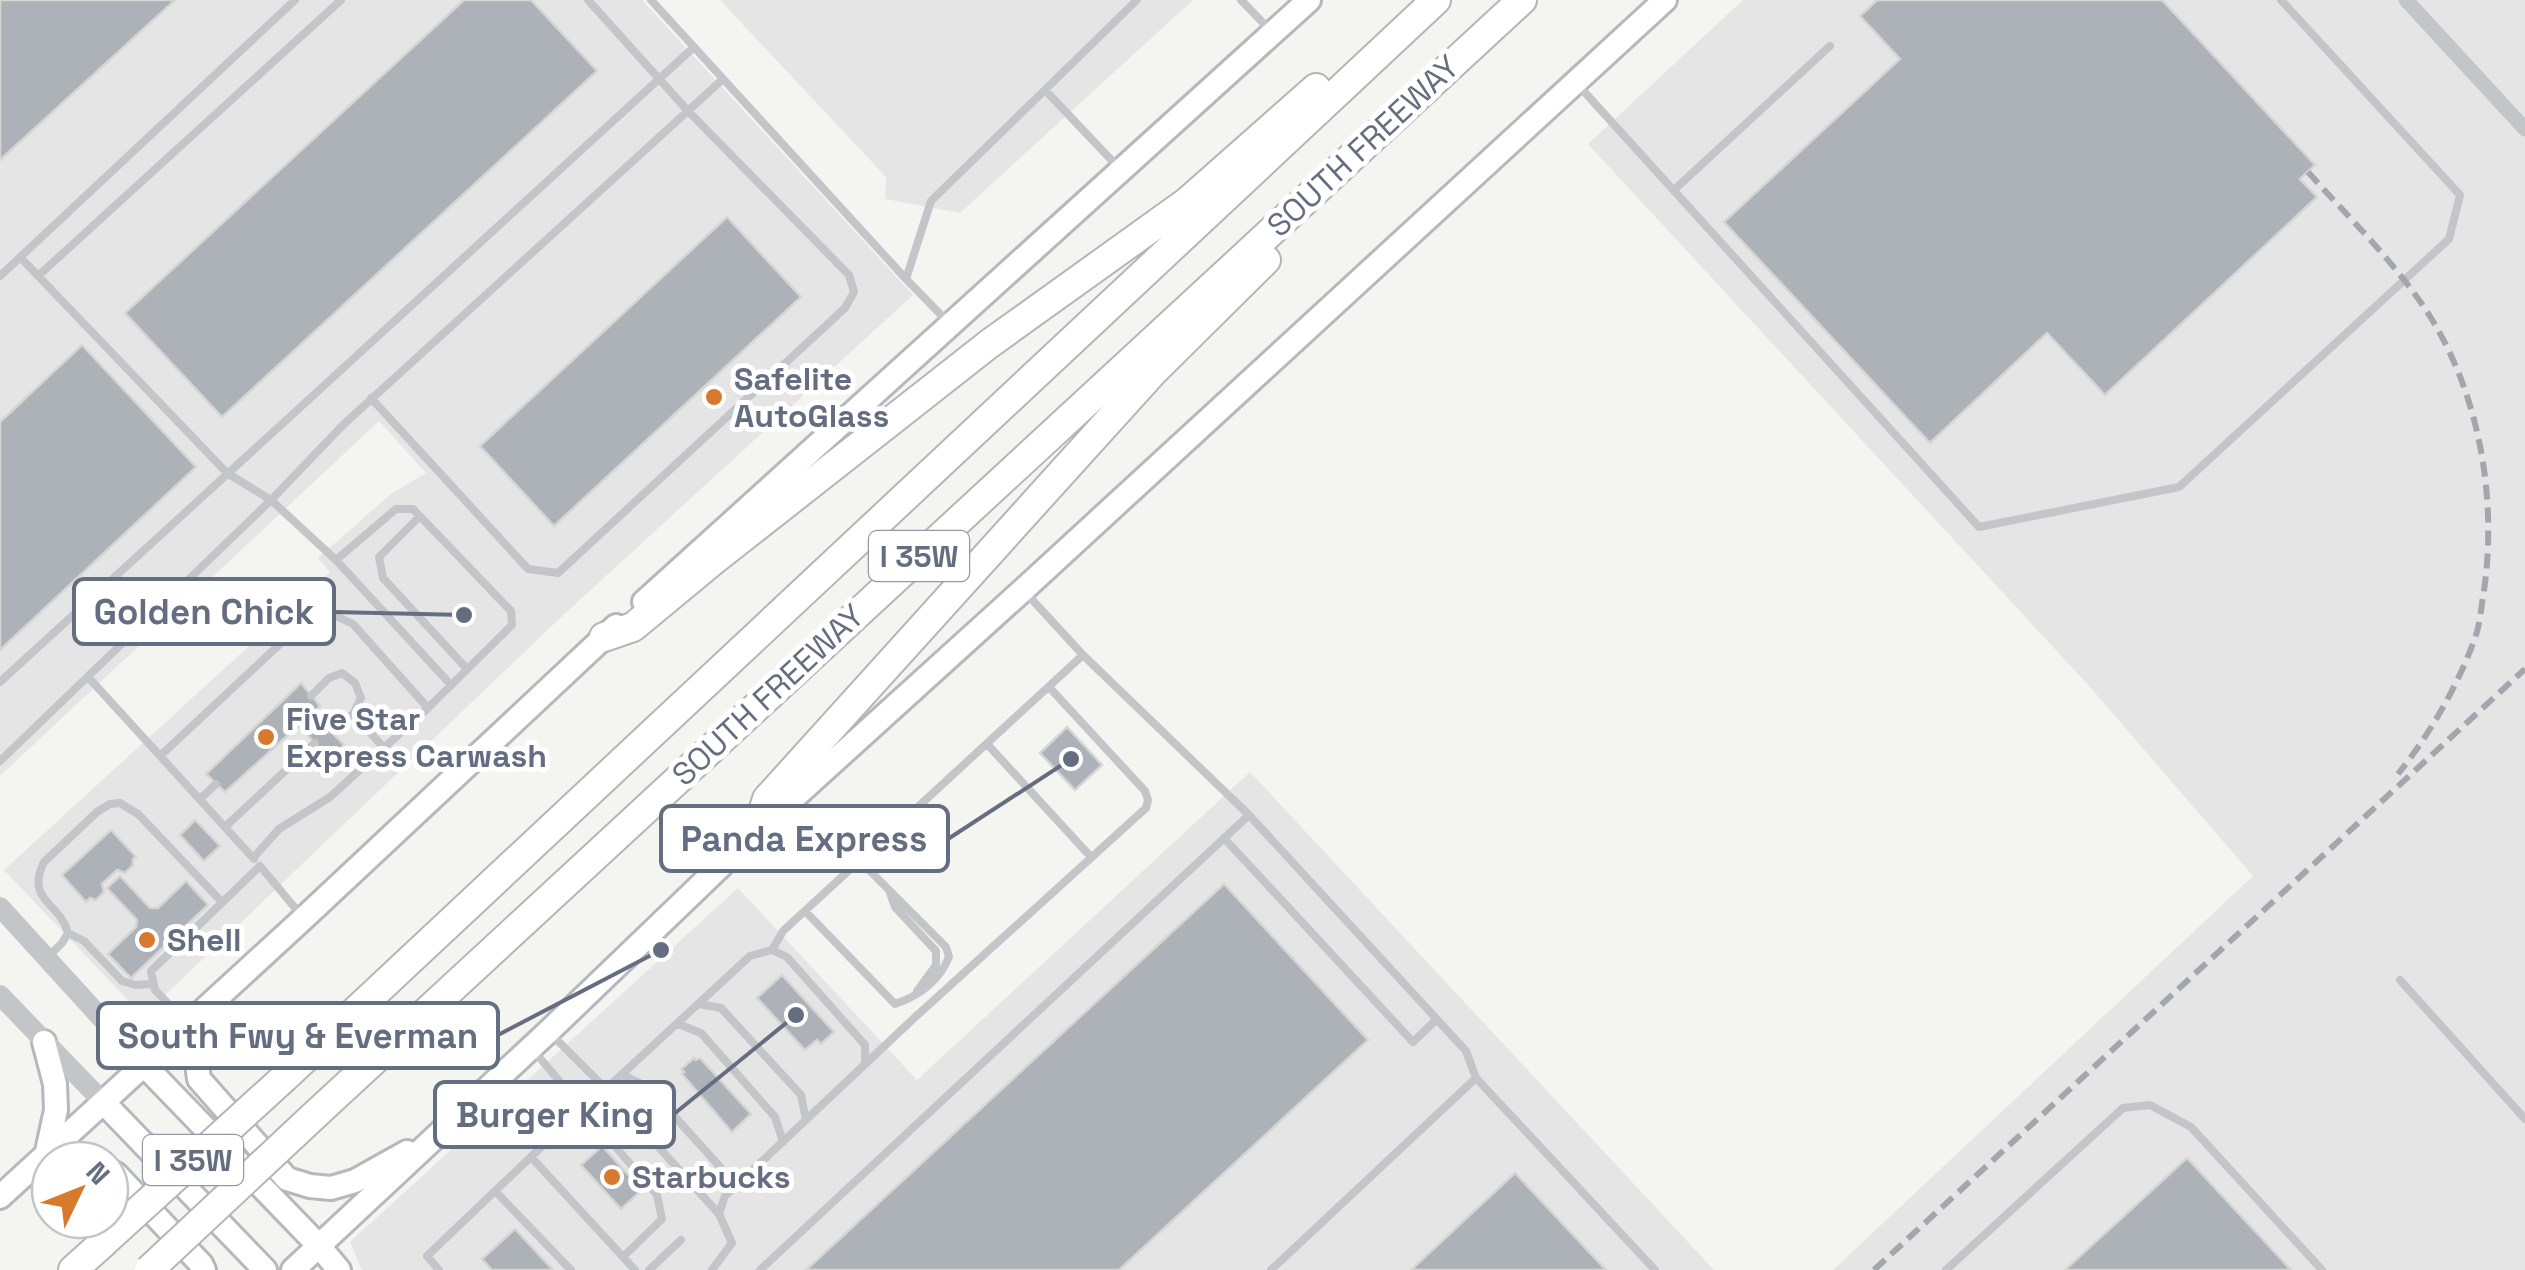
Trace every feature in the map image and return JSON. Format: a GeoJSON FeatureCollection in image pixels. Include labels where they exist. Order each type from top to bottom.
{"type":"FeatureCollection","features":[{"type":"Feature","properties":{"kind":"highway"},"geometry":{"type":"LineString","coordinates":[[604,637],[634,627],[989,344],[1187,202],[1414,0]]}},
{"type":"Feature","properties":{"kind":"highway","name":"SOUTH FREEWAY"},"geometry":{"type":"LineString","coordinates":[[73,1270],[284,1078],[1436,0]]}},
{"type":"Feature","properties":{"kind":"highway","name":"SOUTH FREEWAY"},"geometry":{"type":"LineString","coordinates":[[149,1270],[1522,0]]}},
{"type":"Feature","properties":{"kind":"highway"},"geometry":{"type":"LineString","coordinates":[[757,831],[767,799],[1152,373],[1320,207],[1354,154]]}},
{"type":"Feature","properties":{"kind":"main road"},"geometry":{"type":"LineString","coordinates":[[71,1140],[104,1103],[604,637],[1308,0]]}},
{"type":"Feature","properties":{"kind":"main road"},"geometry":{"type":"LineString","coordinates":[[293,1270],[757,831],[1666,0]]}},
{"type":"Feature","properties":{"kind":"main road"},"geometry":{"type":"LineString","coordinates":[[240,978],[206,1029],[196,1056],[199,1079],[287,1178],[331,1188],[355,1181],[436,1136]]}},
{"type":"Feature","properties":{"kind":"main road"},"geometry":{"type":"LineString","coordinates":[[44,1042],[54,1084],[56,1110],[52,1140]]}},
{"type":"Feature","properties":{"kind":"main road"},"geometry":{"type":"LineString","coordinates":[[145,1066],[339,1270]]}},
{"type":"Feature","properties":{"kind":"main road"},"geometry":{"type":"LineString","coordinates":[[104,1103],[265,1270]]}},
{"type":"Feature","properties":{"kind":"main road"},"geometry":{"type":"LineString","coordinates":[[0,1201],[30,1179]]}},
{"type":"Feature","properties":{"kind":"main road"},"geometry":{"type":"LineString","coordinates":[[130,1189],[204,1270]]}},
{"type":"Feature","properties":{"kind":"street"},"geometry":{"type":"LineString","coordinates":[[2406,0],[2525,128]]}},
{"type":"Feature","properties":{"kind":"street"},"geometry":{"type":"LineString","coordinates":[[0,907],[145,1066]]}},
{"type":"Feature","properties":{"kind":"street"},"geometry":{"type":"LineString","coordinates":[[0,996],[104,1103]]}},
{"type":"Feature","properties":{"kind":"lane"},"geometry":{"type":"LineString","coordinates":[[0,276],[295,0]]}},
{"type":"Feature","properties":{"kind":"lane"},"geometry":{"type":"LineString","coordinates":[[38,276],[341,0]]}},
{"type":"Feature","properties":{"kind":"lane"},"geometry":{"type":"LineString","coordinates":[[371,398],[528,569],[558,574],[844,308],[854,292],[849,275],[688,111],[588,0]]}},
{"type":"Feature","properties":{"kind":"lane"},"geometry":{"type":"LineString","coordinates":[[651,0],[951,326]]}},
{"type":"Feature","properties":{"kind":"lane"},"geometry":{"type":"LineString","coordinates":[[906,278],[931,202],[1136,0]]}},
{"type":"Feature","properties":{"kind":"lane"},"geometry":{"type":"LineString","coordinates":[[1241,0],[1272,33]]}},
{"type":"Feature","properties":{"kind":"lane"},"geometry":{"type":"LineString","coordinates":[[1576,82],[1979,527],[2179,487],[2449,239],[2460,195],[2282,0]]}},
{"type":"Feature","properties":{"kind":"lane"},"geometry":{"type":"LineString","coordinates":[[1674,190],[1830,46]]}},
{"type":"Feature","properties":{"kind":"lane"},"geometry":{"type":"LineString","coordinates":[[0,682],[694,47]]}},
{"type":"Feature","properties":{"kind":"lane"},"geometry":{"type":"LineString","coordinates":[[0,761],[272,500],[371,398],[723,79]]}},
{"type":"Feature","properties":{"kind":"lane"},"geometry":{"type":"LineString","coordinates":[[1045,90],[1121,170]]}},
{"type":"Feature","properties":{"kind":"lane"},"geometry":{"type":"LineString","coordinates":[[20,257],[228,473],[272,500],[336,560],[451,685]]}},
{"type":"Feature","properties":{"kind":"lane"},"geometry":{"type":"LineString","coordinates":[[253,858],[279,829],[330,797],[512,625],[511,612],[413,508],[396,509],[336,560]]}},
{"type":"Feature","properties":{"kind":"lane"},"geometry":{"type":"LineString","coordinates":[[420,516],[379,556],[383,578],[468,668]]}},
{"type":"Feature","properties":{"kind":"lane"},"geometry":{"type":"LineString","coordinates":[[1023,590],[1083,655],[1249,815],[1466,1052],[1476,1078],[1656,1270]]}},
{"type":"Feature","properties":{"kind":"lane"},"geometry":{"type":"LineString","coordinates":[[160,756],[310,616],[334,615],[352,624],[428,708]]}},
{"type":"Feature","properties":{"kind":"lane"},"geometry":{"type":"LineString","coordinates":[[772,950],[783,931],[805,910],[1083,655]]}},
{"type":"Feature","properties":{"kind":"lane"},"geometry":{"type":"LineString","coordinates":[[311,696],[329,678],[342,673],[355,683],[361,698],[353,714],[329,730]]}},
{"type":"Feature","properties":{"kind":"lane"},"geometry":{"type":"LineString","coordinates":[[89,678],[304,918]]}},
{"type":"Feature","properties":{"kind":"lane"},"geometry":{"type":"LineString","coordinates":[[719,1214],[730,1191],[1146,808],[1146,790],[1049,687]]}},
{"type":"Feature","properties":{"kind":"lane"},"geometry":{"type":"LineString","coordinates":[[353,714],[384,748]]}},
{"type":"Feature","properties":{"kind":"lane"},"geometry":{"type":"LineString","coordinates":[[225,827],[315,743]]}},
{"type":"Feature","properties":{"kind":"lane"},"geometry":{"type":"LineString","coordinates":[[987,744],[1092,858]]}},
{"type":"Feature","properties":{"kind":"lane"},"geometry":{"type":"LineString","coordinates":[[200,799],[216,784]]}},
{"type":"Feature","properties":{"kind":"lane"},"geometry":{"type":"LineString","coordinates":[[46,958],[68,933],[66,924],[38,890],[39,872],[44,862],[110,804],[129,807],[221,901]]}},
{"type":"Feature","properties":{"kind":"lane"},"geometry":{"type":"LineString","coordinates":[[760,1270],[1249,815]]}},
{"type":"Feature","properties":{"kind":"lane"},"geometry":{"type":"LineString","coordinates":[[1224,838],[1413,1042],[1437,1019]]}},
{"type":"Feature","properties":{"kind":"lane"},"geometry":{"type":"LineString","coordinates":[[860,861],[946,947],[950,956],[944,970],[911,998],[895,1004]]}},
{"type":"Feature","properties":{"kind":"lane"},"geometry":{"type":"LineString","coordinates":[[189,1025],[155,990],[151,971],[260,866]]}},
{"type":"Feature","properties":{"kind":"lane"},"geometry":{"type":"LineString","coordinates":[[805,910],[912,1020]]}},
{"type":"Feature","properties":{"kind":"lane"},"geometry":{"type":"LineString","coordinates":[[68,933],[84,941],[122,981],[152,984]]}},
{"type":"Feature","properties":{"kind":"lane"},"geometry":{"type":"LineString","coordinates":[[606,1089],[750,956],[772,950],[787,956],[865,1045],[865,1064]]}},
{"type":"Feature","properties":{"kind":"lane"},"geometry":{"type":"LineString","coordinates":[[2400,980],[2525,1118]]}},
{"type":"Feature","properties":{"kind":"lane"},"geometry":{"type":"LineString","coordinates":[[699,1004],[720,1008],[774,1066],[801,1096],[806,1120]]}},
{"type":"Feature","properties":{"kind":"lane"},"geometry":{"type":"LineString","coordinates":[[678,1024],[701,1033],[776,1117],[783,1142]]}},
{"type":"Feature","properties":{"kind":"lane"},"geometry":{"type":"LineString","coordinates":[[540,1039],[606,1089],[719,1214],[732,1242],[712,1270]]}},
{"type":"Feature","properties":{"kind":"lane"},"geometry":{"type":"LineString","coordinates":[[540,1039],[582,1108],[657,1195],[662,1219],[623,1257]]}},
{"type":"Feature","properties":{"kind":"lane"},"geometry":{"type":"LineString","coordinates":[[623,1075],[648,1087],[721,1168],[730,1191]]}},
{"type":"Feature","properties":{"kind":"lane"},"geometry":{"type":"LineString","coordinates":[[1270,1270],[1476,1078]]}},
{"type":"Feature","properties":{"kind":"lane"},"geometry":{"type":"LineString","coordinates":[[1946,1270],[2123,1108],[2150,1106],[2191,1127],[2322,1270]]}},
{"type":"Feature","properties":{"kind":"lane"},"geometry":{"type":"LineString","coordinates":[[440,1270],[427,1256],[582,1108]]}},
{"type":"Feature","properties":{"kind":"lane"},"geometry":{"type":"LineString","coordinates":[[531,1157],[635,1270]]}},
{"type":"Feature","properties":{"kind":"lane"},"geometry":{"type":"LineString","coordinates":[[495,1191],[570,1270]]}},
{"type":"Feature","properties":{"kind":"lane"},"geometry":{"type":"LineString","coordinates":[[649,1270],[681,1240]]}},
{"type":"Feature","properties":{"kind":"shaded area"},"geometry":{"type":"Polygon","coordinates":[[[0,0],[642,0],[913,295],[560,618],[143,1016],[4,870],[330,572],[318,558],[391,494],[426,473],[379,421],[0,776],[0,0]]]}},
{"type":"Feature","properties":{"kind":"shaded area"},"geometry":{"type":"Polygon","coordinates":[[[720,0],[1193,0],[960,213],[885,199],[886,177],[720,0]]]}},
{"type":"Feature","properties":{"kind":"shaded area"},"geometry":{"type":"Polygon","coordinates":[[[1743,0],[2525,0],[2525,1270],[1833,1270],[2253,876],[2091,688],[1588,144],[1743,0]]]}},
{"type":"Feature","properties":{"kind":"shaded area"},"geometry":{"type":"Polygon","coordinates":[[[1250,772],[1714,1270],[361,1268],[350,1242],[738,888],[917,1080],[1250,772]]]}},
{"type":"Feature","properties":{"kind":"building"},"geometry":{"type":"Polygon","coordinates":[[[0,0],[175,0],[0,160],[0,0]]]}},
{"type":"Feature","properties":{"kind":"building"},"geometry":{"type":"Polygon","coordinates":[[[464,0],[531,0],[597,71],[222,417],[125,313],[464,0]]]}},
{"type":"Feature","properties":{"kind":"building"},"geometry":{"type":"Polygon","coordinates":[[[1877,0],[2162,0],[2315,165],[2300,179],[2317,197],[2105,395],[2047,333],[1930,443],[1724,222],[1900,59],[1860,16],[1877,0]]]}},
{"type":"Feature","properties":{"kind":"building"},"geometry":{"type":"Polygon","coordinates":[[[727,217],[801,297],[554,526],[480,446],[727,217]]]}},
{"type":"Feature","properties":{"kind":"building"},"geometry":{"type":"Polygon","coordinates":[[[82,345],[196,467],[0,650],[0,422],[82,345]]]}},
{"type":"Feature","properties":{"kind":"building","name":"Five Star Express Carwash"},"geometry":{"type":"Polygon","coordinates":[[[301,683],[320,706],[313,713],[344,745],[329,760],[299,725],[225,792],[206,774],[301,683]]]}},
{"type":"Feature","properties":{"kind":"building"},"geometry":{"type":"Polygon","coordinates":[[[1067,727],[1102,765],[1075,790],[1040,753],[1067,727]]]}},
{"type":"Feature","properties":{"kind":"building"},"geometry":{"type":"Polygon","coordinates":[[[195,820],[220,846],[204,861],[180,835],[195,820]]]}},
{"type":"Feature","properties":{"kind":"building"},"geometry":{"type":"Polygon","coordinates":[[[111,830],[136,857],[125,873],[117,870],[102,884],[104,892],[96,900],[90,898],[86,902],[62,875],[111,830]]]}},
{"type":"Feature","properties":{"kind":"building","name":"Shell"},"geometry":{"type":"Polygon","coordinates":[[[120,876],[150,908],[158,908],[186,881],[208,905],[131,978],[108,954],[136,927],[137,920],[107,888],[120,876]]]}},
{"type":"Feature","properties":{"kind":"building"},"geometry":{"type":"Polygon","coordinates":[[[1224,884],[1368,1040],[1119,1270],[806,1270],[1224,884]]]}},
{"type":"Feature","properties":{"kind":"building"},"geometry":{"type":"Polygon","coordinates":[[[782,975],[834,1032],[821,1044],[817,1040],[805,1050],[757,998],[782,975]]]}},
{"type":"Feature","properties":{"kind":"building"},"geometry":{"type":"Polygon","coordinates":[[[694,1058],[700,1058],[751,1114],[732,1132],[682,1074],[681,1069],[694,1058]]]}},
{"type":"Feature","properties":{"kind":"building","name":"Starbucks"},"geometry":{"type":"Polygon","coordinates":[[[602,1146],[642,1190],[621,1209],[581,1165],[602,1146]]]}},
{"type":"Feature","properties":{"kind":"building"},"geometry":{"type":"Polygon","coordinates":[[[2187,1158],[2291,1270],[2065,1270],[2187,1158]]]}},
{"type":"Feature","properties":{"kind":"building"},"geometry":{"type":"Polygon","coordinates":[[[1515,1173],[1606,1270],[1411,1270],[1515,1173]]]}},
{"type":"Feature","properties":{"kind":"building"},"geometry":{"type":"Polygon","coordinates":[[[515,1229],[553,1270],[492,1270],[482,1259],[515,1229]]]}},
{"type":"Feature","properties":{"kind":"railway"},"geometry":{"type":"LineString","coordinates":[[2308,172],[2388,260],[2431,318],[2462,383],[2481,453],[2488,526],[2477,630],[2443,708],[2398,774]]}},
{"type":"Feature","properties":{"kind":"railway"},"geometry":{"type":"LineString","coordinates":[[1874,1270],[2525,669]]}},
{"type":"Feature","properties":{"kind":"place","name":"Safelite AutoGlass"},"geometry":{"type":"Point","coordinates":[714,397]}},
{"type":"Feature","properties":{"kind":"place","name":"Golden Chick"},"geometry":{"type":"Point","coordinates":[464,615]}},
{"type":"Feature","properties":{"kind":"place","name":"Five Star Express Carwash"},"geometry":{"type":"Point","coordinates":[266,737]}},
{"type":"Feature","properties":{"kind":"place","name":"Panda Express"},"geometry":{"type":"Point","coordinates":[1071,759]}},
{"type":"Feature","properties":{"kind":"place","name":"Shell"},"geometry":{"type":"Point","coordinates":[147,940]}},
{"type":"Feature","properties":{"kind":"place","name":"South Fwy & Everman"},"geometry":{"type":"Point","coordinates":[661,950]}},
{"type":"Feature","properties":{"kind":"place","name":"Burger King"},"geometry":{"type":"Point","coordinates":[796,1015]}},
{"type":"Feature","properties":{"kind":"place","name":"Starbucks"},"geometry":{"type":"Point","coordinates":[612,1177]}}]}
